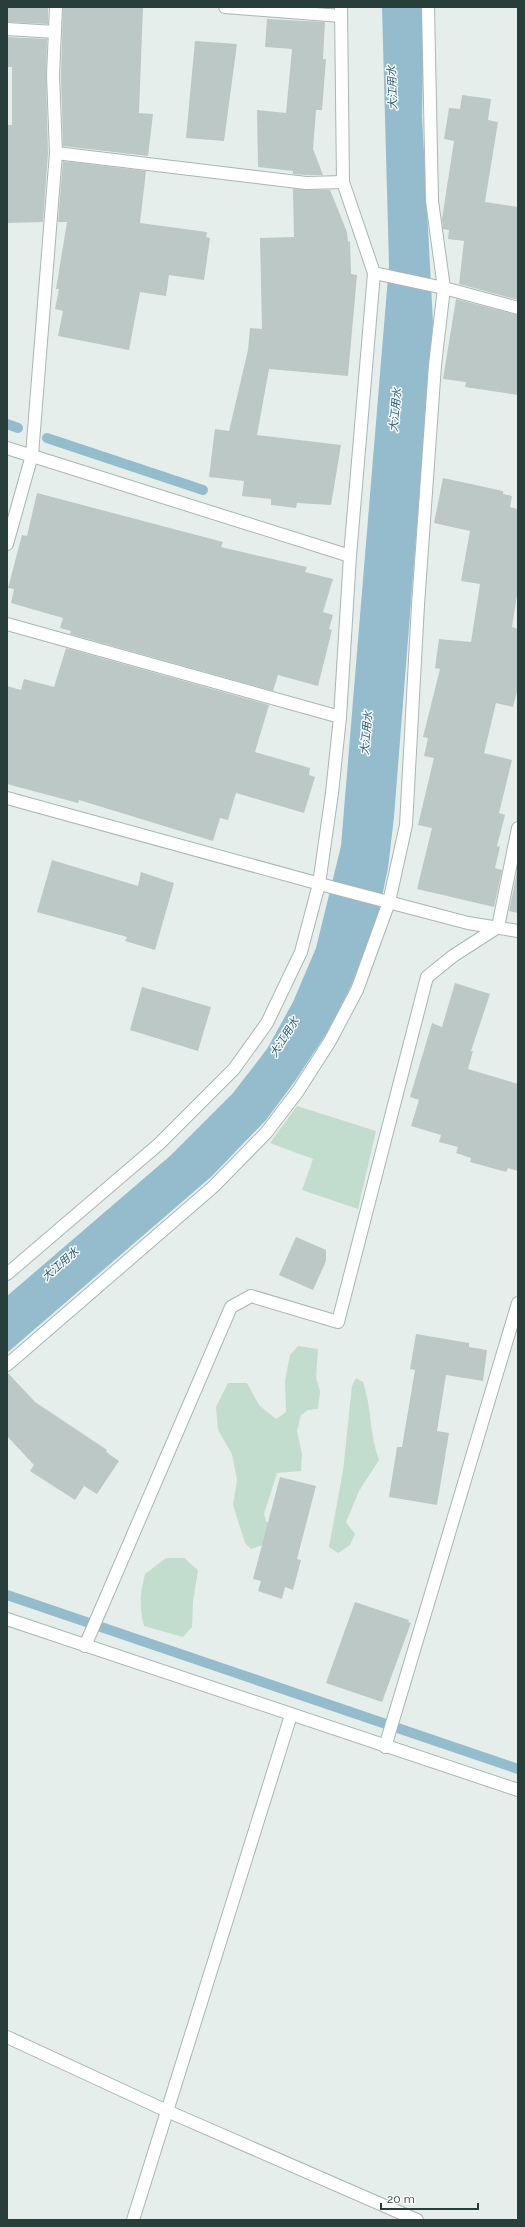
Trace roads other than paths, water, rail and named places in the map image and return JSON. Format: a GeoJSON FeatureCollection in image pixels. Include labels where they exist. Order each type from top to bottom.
{"type":"FeatureCollection","features":[{"type":"Feature","properties":{"kind":"street"},"geometry":{"type":"LineString","coordinates":[[7,544],[32,455],[56,153],[53,75],[56,7]]}},
{"type":"Feature","properties":{"kind":"street"},"geometry":{"type":"LineString","coordinates":[[7,1274],[159,1144],[234,1069],[267,1023],[301,952],[325,885],[332,793],[340,717],[350,556],[380,274],[343,182],[341,11],[225,7]]}},
{"type":"Feature","properties":{"kind":"street"},"geometry":{"type":"LineString","coordinates":[[7,1365],[213,1187],[266,1133],[298,1091],[330,1041],[356,990],[388,902],[406,825],[439,287],[432,201],[428,7]]}},
{"type":"Feature","properties":{"kind":"street"},"geometry":{"type":"LineString","coordinates":[[7,30],[55,32]]}},
{"type":"Feature","properties":{"kind":"street"},"geometry":{"type":"LineString","coordinates":[[56,153],[306,183],[343,182]]}},
{"type":"Feature","properties":{"kind":"street"},"geometry":{"type":"LineString","coordinates":[[380,274],[439,287],[518,308]]}},
{"type":"Feature","properties":{"kind":"street"},"geometry":{"type":"LineString","coordinates":[[7,448],[350,556]]}},
{"type":"Feature","properties":{"kind":"street"},"geometry":{"type":"LineString","coordinates":[[7,624],[340,717]]}},
{"type":"Feature","properties":{"kind":"street"},"geometry":{"type":"LineString","coordinates":[[7,798],[388,902],[468,922],[498,926],[518,931]]}},
{"type":"Feature","properties":{"kind":"street"},"geometry":{"type":"LineString","coordinates":[[85,1646],[231,1307],[251,1296],[338,1322],[427,977],[453,956],[498,926],[518,828]]}},
{"type":"Feature","properties":{"kind":"street"},"geometry":{"type":"LineString","coordinates":[[385,1747],[518,1303]]}},
{"type":"Feature","properties":{"kind":"street"},"geometry":{"type":"LineString","coordinates":[[7,1619],[291,1716],[518,1790]]}},
{"type":"Feature","properties":{"kind":"street"},"geometry":{"type":"LineString","coordinates":[[133,2220],[291,1716]]}},
{"type":"Feature","properties":{"kind":"street"},"geometry":{"type":"LineString","coordinates":[[7,2037],[167,2111],[417,2220]]}},
{"type":"Feature","properties":{"kind":"water","name":"大江用水"},"geometry":{"type":"Polygon","coordinates":[[[382,7],[424,7],[422,116],[433,322],[394,817],[388,868],[377,920],[350,988],[328,1031],[295,1081],[266,1120],[212,1176],[7,1353],[7,1296],[170,1156],[233,1093],[267,1049],[293,1002],[316,948],[341,846],[389,265],[382,7]]]}},
{"type":"Feature","properties":{"kind":"waterway"},"geometry":{"type":"LineString","coordinates":[[7,424],[18,428]]}},
{"type":"Feature","properties":{"kind":"waterway"},"geometry":{"type":"LineString","coordinates":[[47,438],[203,490]]}},
{"type":"Feature","properties":{"kind":"waterway"},"geometry":{"type":"LineString","coordinates":[[7,1595],[518,1769]]}}]}
